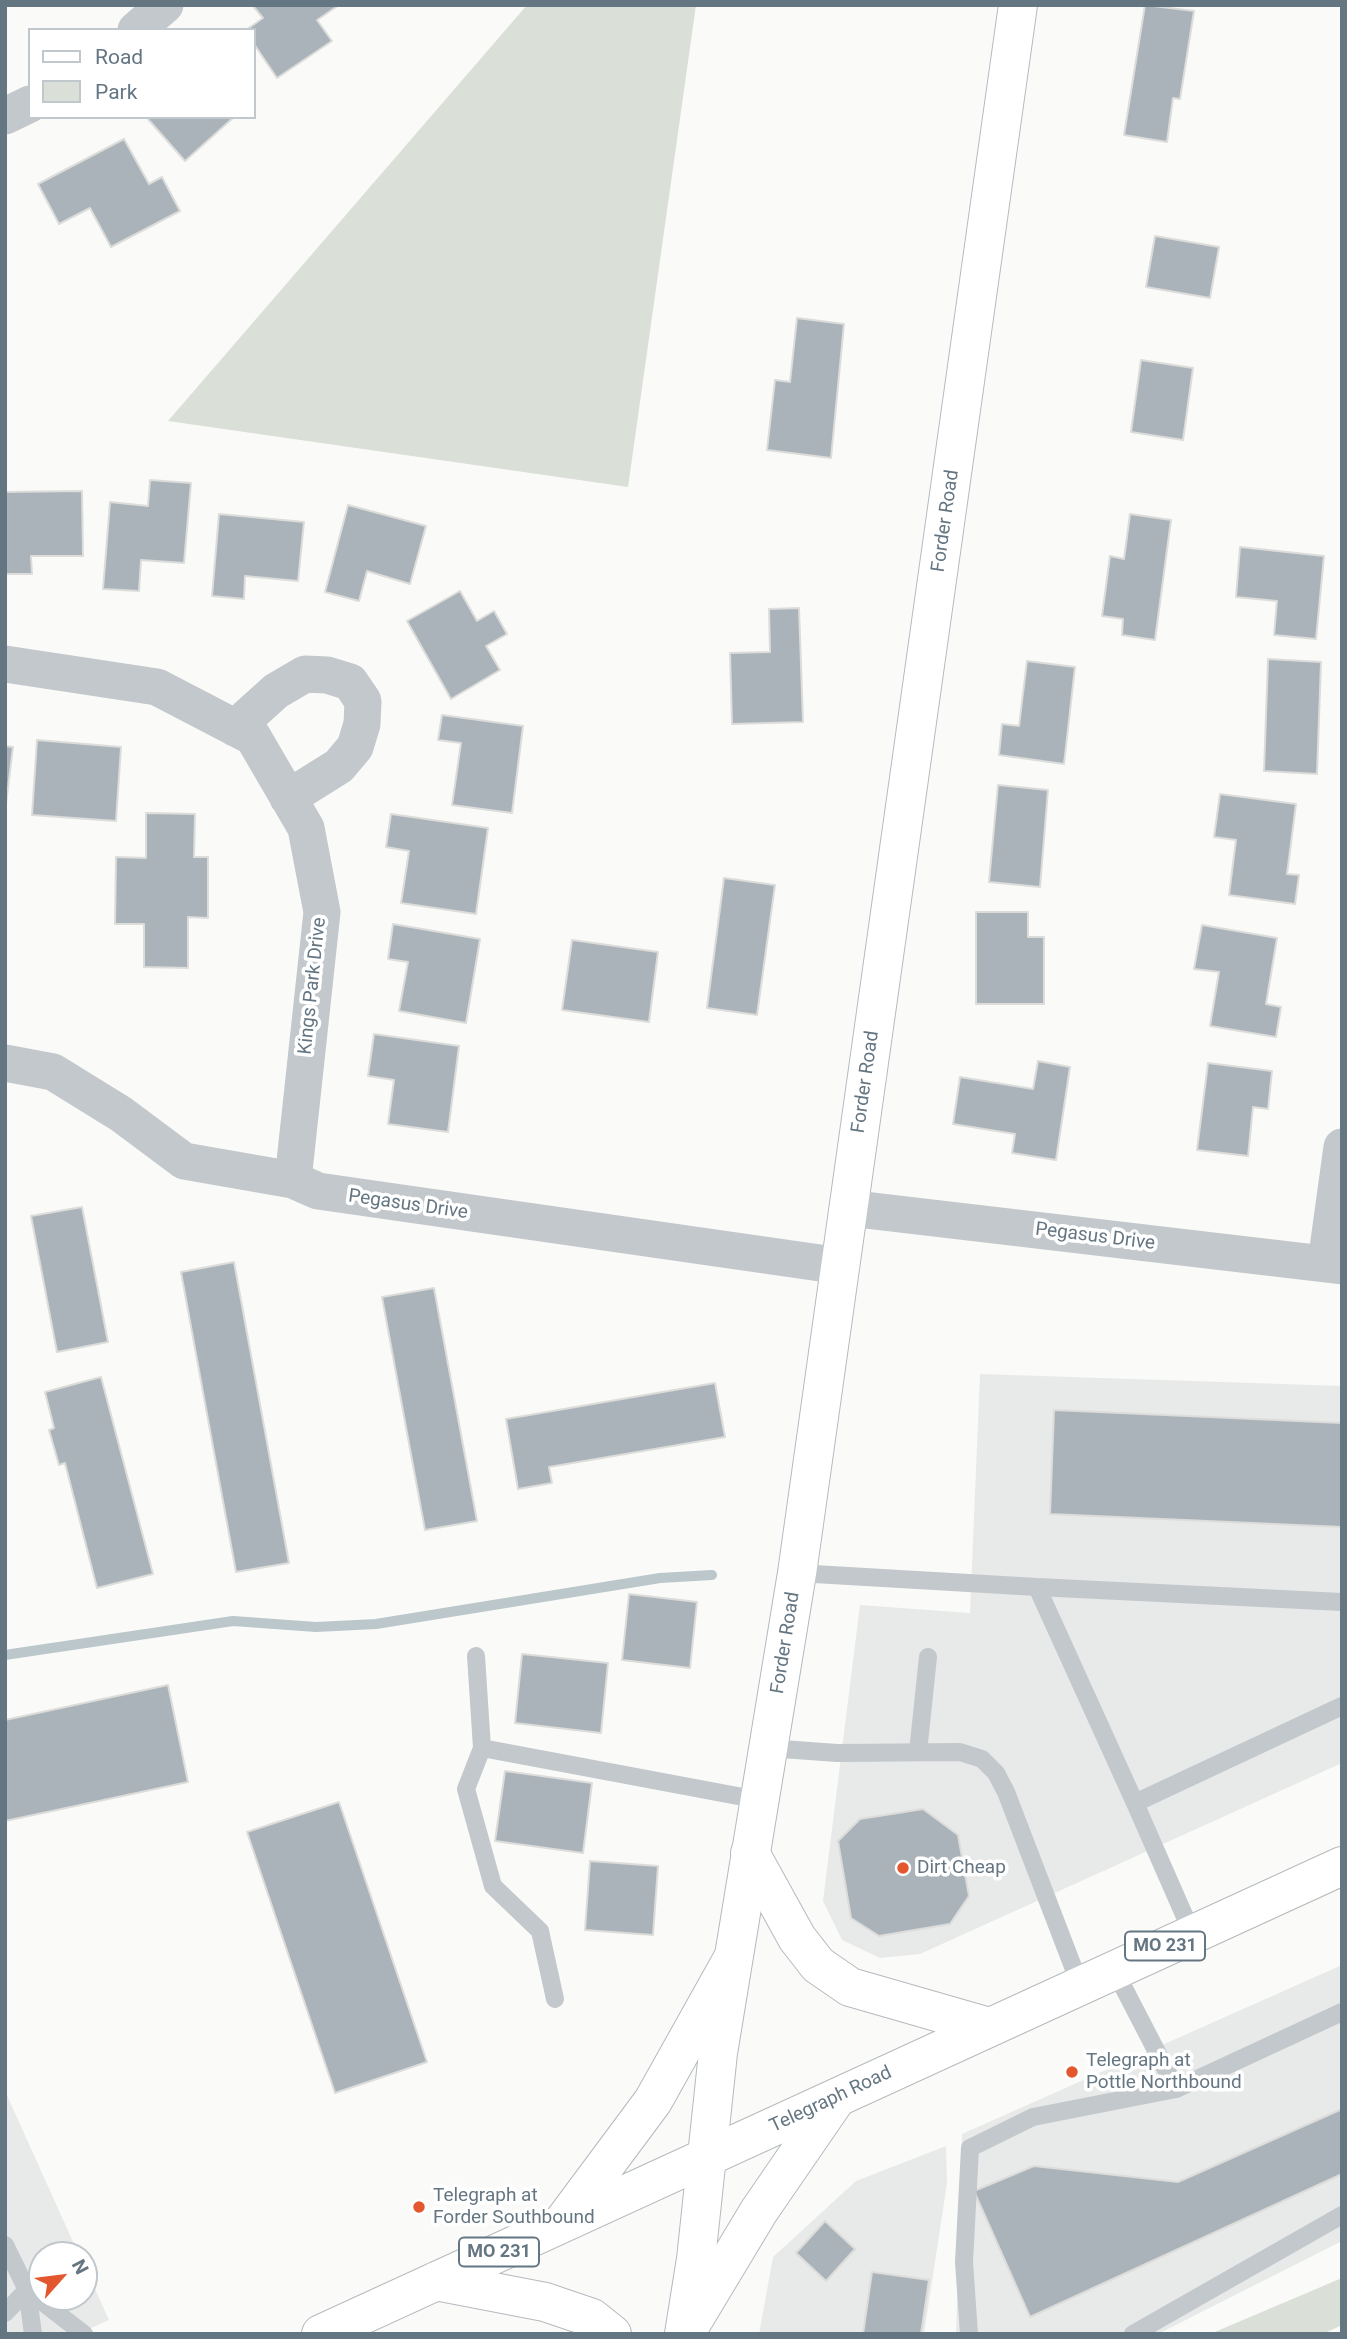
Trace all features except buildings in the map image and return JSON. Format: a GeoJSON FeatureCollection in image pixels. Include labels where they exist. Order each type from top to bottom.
{"type":"FeatureCollection","features":[{"type":"Feature","properties":{"kind":"main road","name":"Forder Road"},"geometry":{"type":"LineString","coordinates":[[685,2334],[696,2259],[718,2053],[797,1573],[1018,5]]}},
{"type":"Feature","properties":{"kind":"main road"},"geometry":{"type":"LineString","coordinates":[[750,1853],[797,1938],[818,1965],[850,1987],[989,2027]]}},
{"type":"Feature","properties":{"kind":"main road","name":"Telegraph Road"},"geometry":{"type":"LineString","coordinates":[[321,2334],[1342,1866]]}},
{"type":"Feature","properties":{"kind":"main road"},"geometry":{"type":"LineString","coordinates":[[562,2224],[653,2101],[733,1958]]}},
{"type":"Feature","properties":{"kind":"main road"},"geometry":{"type":"LineString","coordinates":[[685,2334],[758,2211],[837,2098]]}},
{"type":"Feature","properties":{"kind":"main road"},"geometry":{"type":"LineString","coordinates":[[436,2281],[545,2302],[592,2318],[612,2334]]}},
{"type":"Feature","properties":{"kind":"street"},"geometry":{"type":"LineString","coordinates":[[138,28],[165,5]]}},
{"type":"Feature","properties":{"kind":"street"},"geometry":{"type":"LineString","coordinates":[[5,116],[28,105]]}},
{"type":"Feature","properties":{"kind":"street","name":"Kings Park Drive"},"geometry":{"type":"LineString","coordinates":[[5,664],[157,687],[253,737],[306,828],[322,912],[293,1180]]}},
{"type":"Feature","properties":{"kind":"street"},"geometry":{"type":"LineString","coordinates":[[235,728],[276,691],[305,674],[327,675],[350,682],[363,701],[362,724],[355,747],[339,766],[288,798]]}},
{"type":"Feature","properties":{"kind":"street","name":"Pegasus Drive"},"geometry":{"type":"LineString","coordinates":[[5,1063],[53,1072],[121,1114],[184,1161],[293,1180],[318,1191],[841,1266]]}},
{"type":"Feature","properties":{"kind":"street"},"geometry":{"type":"LineString","coordinates":[[1334,1265],[1342,1147]]}},
{"type":"Feature","properties":{"kind":"street","name":"Pegasus Drive"},"geometry":{"type":"LineString","coordinates":[[848,1208],[1334,1265]]}},
{"type":"Feature","properties":{"kind":"lane"},"geometry":{"type":"LineString","coordinates":[[797,1573],[1342,1602]]}},
{"type":"Feature","properties":{"kind":"lane"},"geometry":{"type":"LineString","coordinates":[[1037,1587],[1192,1933]]}},
{"type":"Feature","properties":{"kind":"lane"},"geometry":{"type":"LineString","coordinates":[[476,1656],[482,1748],[466,1789],[493,1886],[540,1931],[555,1999]]}},
{"type":"Feature","properties":{"kind":"lane"},"geometry":{"type":"LineString","coordinates":[[918,1752],[928,1657]]}},
{"type":"Feature","properties":{"kind":"lane"},"geometry":{"type":"LineString","coordinates":[[1135,1803],[1342,1706]]}},
{"type":"Feature","properties":{"kind":"lane"},"geometry":{"type":"LineString","coordinates":[[482,1748],[759,1800]]}},
{"type":"Feature","properties":{"kind":"lane"},"geometry":{"type":"LineString","coordinates":[[768,1748],[837,1753],[960,1752],[982,1759],[996,1773],[1006,1791],[1097,1977],[1176,2088]]}},
{"type":"Feature","properties":{"kind":"lane"},"geometry":{"type":"LineString","coordinates":[[969,2334],[964,2262],[970,2148],[1033,2117],[1176,2088],[1342,2012]]}},
{"type":"Feature","properties":{"kind":"lane"},"geometry":{"type":"LineString","coordinates":[[1133,2334],[1342,2216]]}},
{"type":"Feature","properties":{"kind":"lane"},"geometry":{"type":"LineString","coordinates":[[5,2245],[27,2290],[33,2334]]}},
{"type":"Feature","properties":{"kind":"lane"},"geometry":{"type":"LineString","coordinates":[[5,2313],[27,2290]]}},
{"type":"Feature","properties":{"kind":"lane"},"geometry":{"type":"LineString","coordinates":[[27,2290],[84,2334]]}},
{"type":"Feature","properties":{"kind":"shaded area"},"geometry":{"type":"Polygon","coordinates":[[[980,1374],[1342,1386],[1342,1763],[920,1954],[880,1958],[842,1940],[823,1901],[860,1605],[970,1613],[980,1374]]]}},
{"type":"Feature","properties":{"kind":"shaded area"},"geometry":{"type":"Polygon","coordinates":[[[1342,1965],[1342,2241],[1158,2334],[956,2334],[962,2134],[1342,1965]]]}},
{"type":"Feature","properties":{"kind":"shaded area"},"geometry":{"type":"Polygon","coordinates":[[[5,2091],[73,2241],[28,2241],[28,2311],[98,2311],[98,2296],[109,2320],[78,2334],[5,2334],[5,2091]]]}},
{"type":"Feature","properties":{"kind":"shaded area"},"geometry":{"type":"Polygon","coordinates":[[[946,2146],[947,2183],[924,2334],[759,2334],[773,2257],[856,2181],[946,2146]]]}},
{"type":"Feature","properties":{"kind":"green space"},"geometry":{"type":"Polygon","coordinates":[[[527,5],[696,5],[628,487],[168,421],[527,5]]]}},
{"type":"Feature","properties":{"kind":"green space"},"geometry":{"type":"Polygon","coordinates":[[[1342,2278],[1342,2325],[1323,2334],[1210,2334],[1342,2278]]]}},
{"type":"Feature","properties":{"kind":"waterway"},"geometry":{"type":"LineString","coordinates":[[5,1655],[233,1621],[316,1627],[376,1624],[660,1578],[712,1575]]}},
{"type":"Feature","properties":{"kind":"place","name":"Dirt Cheap"},"geometry":{"type":"Point","coordinates":[903,1868]}},
{"type":"Feature","properties":{"kind":"place","name":"Telegraph at Pottle Northbound"},"geometry":{"type":"Point","coordinates":[1072,2072]}},
{"type":"Feature","properties":{"kind":"place","name":"Telegraph at Forder Southbound"},"geometry":{"type":"Point","coordinates":[419,2207]}}]}
